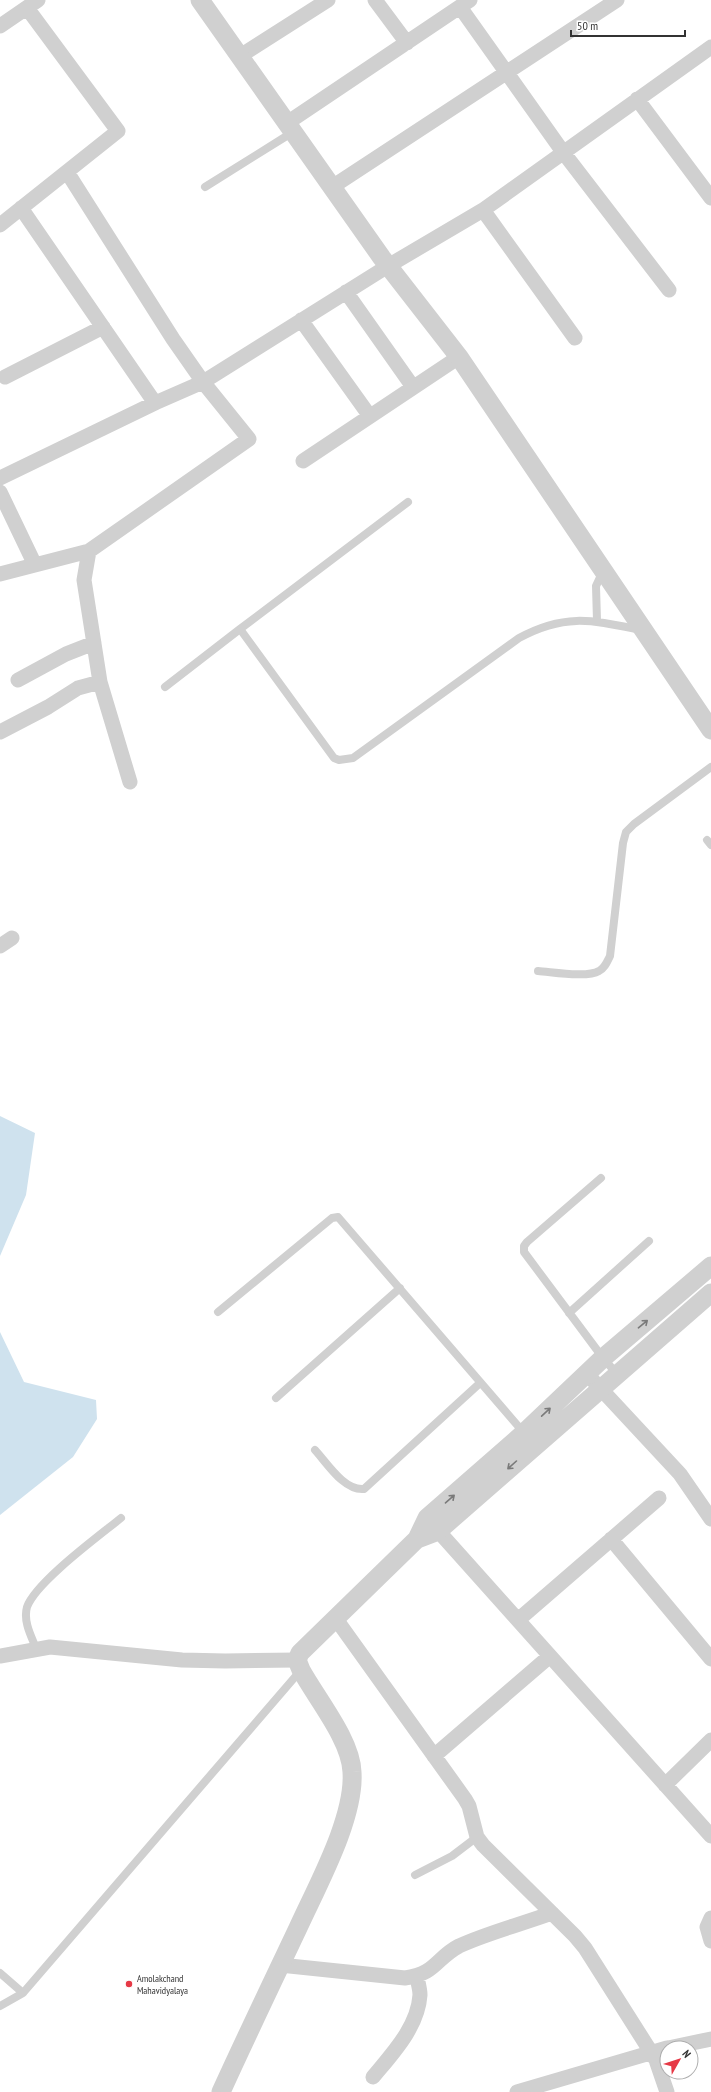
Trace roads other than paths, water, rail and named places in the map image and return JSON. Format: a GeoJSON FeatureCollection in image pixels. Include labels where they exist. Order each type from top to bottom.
{"type":"FeatureCollection","features":[{"type":"Feature","properties":{"kind":"street"},"geometry":{"type":"LineString","coordinates":[[200,0],[388,266],[458,357],[711,730]]}},
{"type":"Feature","properties":{"kind":"street"},"geometry":{"type":"LineString","coordinates":[[240,56],[328,0]]}},
{"type":"Feature","properties":{"kind":"street"},"geometry":{"type":"LineString","coordinates":[[375,0],[407,43]]}},
{"type":"Feature","properties":{"kind":"street"},"geometry":{"type":"LineString","coordinates":[[332,187],[617,0]]}},
{"type":"Feature","properties":{"kind":"street"},"geometry":{"type":"LineString","coordinates":[[290,128],[465,3],[506,74],[563,152],[669,290]]}},
{"type":"Feature","properties":{"kind":"street"},"geometry":{"type":"LineString","coordinates":[[0,26],[32,4],[118,131],[0,225]]}},
{"type":"Feature","properties":{"kind":"street"},"geometry":{"type":"LineString","coordinates":[[0,478],[155,403],[203,382],[388,266],[483,210],[711,47]]}},
{"type":"Feature","properties":{"kind":"street"},"geometry":{"type":"LineString","coordinates":[[637,99],[711,198]]}},
{"type":"Feature","properties":{"kind":"street"},"geometry":{"type":"LineString","coordinates":[[0,574],[90,551],[249,439],[203,382],[173,339],[67,172]]}},
{"type":"Feature","properties":{"kind":"street"},"geometry":{"type":"LineString","coordinates":[[21,208],[155,403]]}},
{"type":"Feature","properties":{"kind":"street"},"geometry":{"type":"LineString","coordinates":[[483,210],[574,338]]}},
{"type":"Feature","properties":{"kind":"street"},"geometry":{"type":"LineString","coordinates":[[346,292],[413,387]]}},
{"type":"Feature","properties":{"kind":"street"},"geometry":{"type":"LineString","coordinates":[[301,320],[369,415]]}},
{"type":"Feature","properties":{"kind":"street"},"geometry":{"type":"LineString","coordinates":[[5,377],[103,328]]}},
{"type":"Feature","properties":{"kind":"street"},"geometry":{"type":"LineString","coordinates":[[303,461],[369,415],[458,357]]}},
{"type":"Feature","properties":{"kind":"street"},"geometry":{"type":"LineString","coordinates":[[0,492],[35,565]]}},
{"type":"Feature","properties":{"kind":"street"},"geometry":{"type":"LineString","coordinates":[[90,551],[84,580],[100,682],[130,782]]}},
{"type":"Feature","properties":{"kind":"street"},"geometry":{"type":"LineString","coordinates":[[18,680],[66,654],[94,643]]}},
{"type":"Feature","properties":{"kind":"street"},"geometry":{"type":"LineString","coordinates":[[0,732],[42,710],[78,688],[100,682]]}},
{"type":"Feature","properties":{"kind":"street"},"geometry":{"type":"LineString","coordinates":[[221,2092],[330,1858],[351,1800],[352,1771],[346,1750],[341,1736],[299,1665],[300,1653],[417,1539],[529,1439],[603,1358],[711,1266]]}},
{"type":"Feature","properties":{"kind":"street"},"geometry":{"type":"LineString","coordinates":[[529,1439],[600,1390],[711,1293]]}},
{"type":"Feature","properties":{"kind":"street"},"geometry":{"type":"LineString","coordinates":[[587,1374],[600,1390],[680,1474],[711,1519]]}},
{"type":"Feature","properties":{"kind":"street"},"geometry":{"type":"LineString","coordinates":[[518,1620],[660,1498]]}},
{"type":"Feature","properties":{"kind":"street"},"geometry":{"type":"LineString","coordinates":[[433,1525],[711,1836]]}},
{"type":"Feature","properties":{"kind":"street"},"geometry":{"type":"LineString","coordinates":[[611,1539],[711,1659]]}},
{"type":"Feature","properties":{"kind":"street"},"geometry":{"type":"LineString","coordinates":[[336,1619],[469,1806],[477,1838],[552,1913],[584,1948],[651,2051],[656,2060],[667,2092]]}},
{"type":"Feature","properties":{"kind":"street"},"geometry":{"type":"LineString","coordinates":[[0,1656],[36,1648],[50,1647],[182,1660],[299,1665]]}},
{"type":"Feature","properties":{"kind":"street"},"geometry":{"type":"LineString","coordinates":[[434,1756],[550,1656]]}},
{"type":"Feature","properties":{"kind":"street"},"geometry":{"type":"LineString","coordinates":[[665,1785],[711,1740]]}},
{"type":"Feature","properties":{"kind":"street"},"geometry":{"type":"LineString","coordinates":[[280,1966],[405,1978],[416,1977],[433,1969],[458,1947],[552,1913]]}},
{"type":"Feature","properties":{"kind":"street"},"geometry":{"type":"LineString","coordinates":[[711,1918],[707,1927],[711,1941]]}},
{"type":"Feature","properties":{"kind":"street"},"geometry":{"type":"LineString","coordinates":[[373,2077],[402,2041],[416,2012],[420,1993],[416,1977]]}},
{"type":"Feature","properties":{"kind":"street"},"geometry":{"type":"LineString","coordinates":[[699,2042],[711,2039]]}},
{"type":"Feature","properties":{"kind":"street"},"geometry":{"type":"LineString","coordinates":[[517,2092],[659,2050]]}},
{"type":"Feature","properties":{"kind":"lane"},"geometry":{"type":"LineString","coordinates":[[204,187],[290,128]]}},
{"type":"Feature","properties":{"kind":"lane"},"geometry":{"type":"LineString","coordinates":[[165,687],[408,502]]}},
{"type":"Feature","properties":{"kind":"lane"},"geometry":{"type":"LineString","coordinates":[[597,621],[596,586],[603,571]]}},
{"type":"Feature","properties":{"kind":"lane"},"geometry":{"type":"LineString","coordinates":[[240,629],[329,753],[334,758],[345,760],[353,758],[519,638],[534,630],[553,624],[576,620],[597,621],[644,631]]}},
{"type":"Feature","properties":{"kind":"lane"},"geometry":{"type":"LineString","coordinates":[[538,971],[591,974],[600,971],[606,965],[610,956],[623,843],[626,832],[634,824],[711,767]]}},
{"type":"Feature","properties":{"kind":"lane"},"geometry":{"type":"LineString","coordinates":[[601,1178],[524,1246],[524,1252],[603,1358],[618,1375]]}},
{"type":"Feature","properties":{"kind":"lane"},"geometry":{"type":"LineString","coordinates":[[218,1312],[335,1216],[341,1218],[480,1384],[529,1439]]}},
{"type":"Feature","properties":{"kind":"lane"},"geometry":{"type":"LineString","coordinates":[[569,1313],[649,1241]]}},
{"type":"Feature","properties":{"kind":"lane"},"geometry":{"type":"LineString","coordinates":[[276,1398],[400,1288]]}},
{"type":"Feature","properties":{"kind":"lane"},"geometry":{"type":"LineString","coordinates":[[315,1450],[349,1486],[357,1490],[364,1489],[480,1384]]}},
{"type":"Feature","properties":{"kind":"lane"},"geometry":{"type":"LineString","coordinates":[[36,1648],[26,1620],[27,1606],[39,1589],[66,1562],[121,1518]]}},
{"type":"Feature","properties":{"kind":"lane"},"geometry":{"type":"LineString","coordinates":[[0,2006],[23,1993],[299,1665]]}},
{"type":"Feature","properties":{"kind":"lane"},"geometry":{"type":"LineString","coordinates":[[415,1876],[452,1856],[477,1838]]}},
{"type":"Feature","properties":{"kind":"lane"},"geometry":{"type":"LineString","coordinates":[[0,1973],[23,1993]]}},
{"type":"Feature","properties":{"kind":"water"},"geometry":{"type":"Polygon","coordinates":[[[0,1116],[35,1133],[26,1195],[0,1256],[0,1116]]]}},
{"type":"Feature","properties":{"kind":"water"},"geometry":{"type":"Polygon","coordinates":[[[0,1332],[24,1382],[96,1400],[97,1419],[73,1457],[0,1515],[0,1332]]]}},
{"type":"Feature","properties":{"kind":"place","name":"Amolakchand Mahavidyalaya"},"geometry":{"type":"Point","coordinates":[129,1984]}}]}
